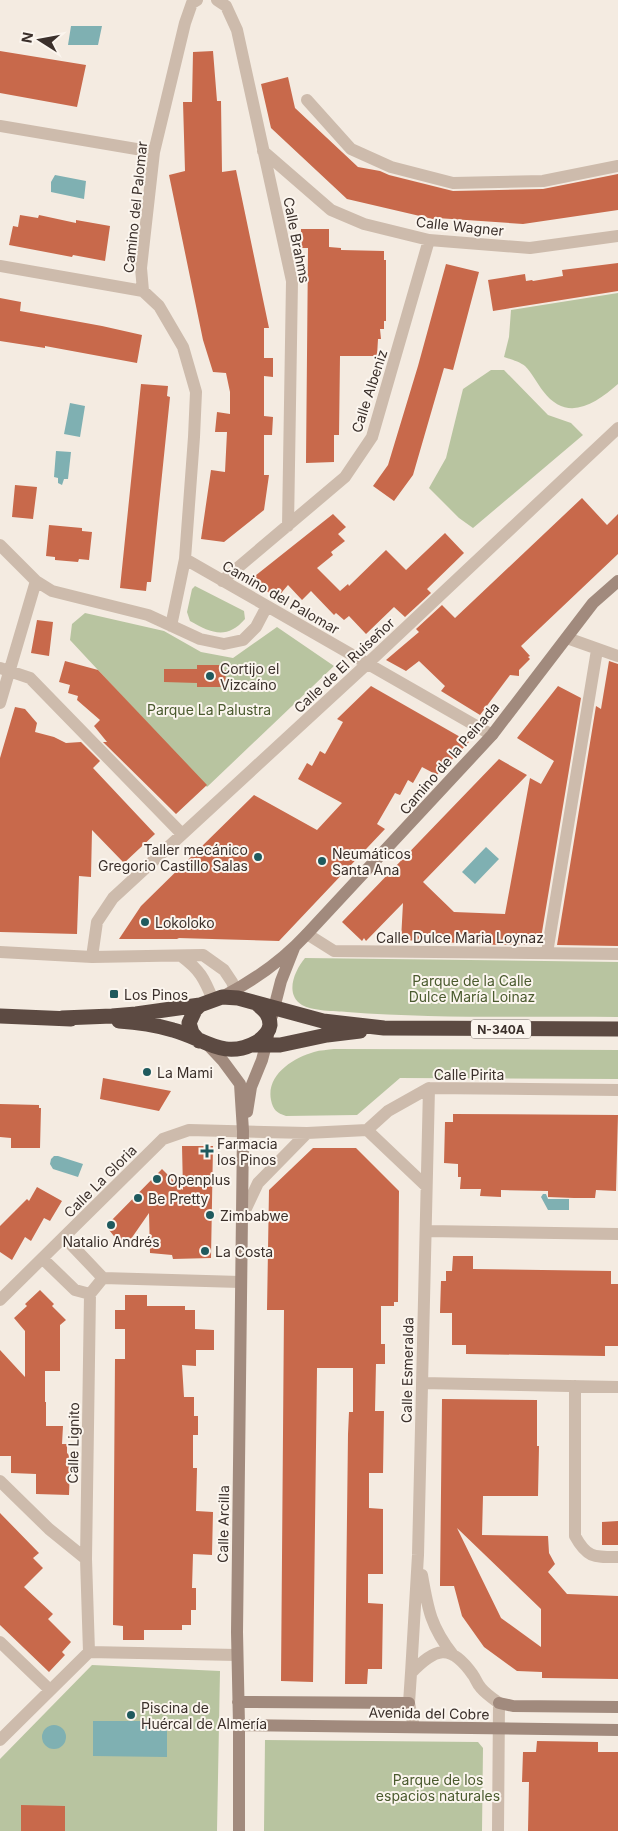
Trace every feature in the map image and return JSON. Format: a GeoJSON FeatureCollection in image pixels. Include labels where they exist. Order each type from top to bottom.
{"type":"FeatureCollection","features":[{"type":"Feature","properties":{"kind":"highway","name":"N-340A"},"geometry":{"type":"LineString","coordinates":[[62,1018],[112,1016],[222,998],[255,1003],[323,1020],[384,1028],[618,1029]]}},
{"type":"Feature","properties":{"kind":"highway"},"geometry":{"type":"LineString","coordinates":[[203,1043],[192,1032],[189,1023],[194,1010],[222,998]]}},
{"type":"Feature","properties":{"kind":"highway"},"geometry":{"type":"LineString","coordinates":[[255,1003],[268,1014],[264,1036]]}},
{"type":"Feature","properties":{"kind":"highway","name":"N-340A"},"geometry":{"type":"LineString","coordinates":[[0,1016],[126,1022],[173,1030],[218,1049],[239,1050],[264,1036],[280,1046],[327,1035],[384,1028]]}},
{"type":"Feature","properties":{"kind":"street","name":"Camino del Palomar"},"geometry":{"type":"LineString","coordinates":[[171,626],[185,559],[196,392],[183,347],[159,306],[143,291],[141,268],[154,152],[185,23],[192,4],[197,0]]}},
{"type":"Feature","properties":{"kind":"street","name":"Calle Brahms"},"geometry":{"type":"LineString","coordinates":[[217,0],[226,6],[237,30],[292,281],[288,526]]}},
{"type":"Feature","properties":{"kind":"street"},"geometry":{"type":"LineString","coordinates":[[307,100],[351,149],[391,167],[453,183],[543,180],[618,166]]}},
{"type":"Feature","properties":{"kind":"street"},"geometry":{"type":"LineString","coordinates":[[0,126],[154,152]]}},
{"type":"Feature","properties":{"kind":"street","name":"Calle Wagner"},"geometry":{"type":"LineString","coordinates":[[264,151],[331,210],[364,224],[429,240],[530,248],[618,236]]}},
{"type":"Feature","properties":{"kind":"street","name":"Calle Albeniz"},"geometry":{"type":"LineString","coordinates":[[222,581],[345,477],[372,437],[429,240]]}},
{"type":"Feature","properties":{"kind":"street"},"geometry":{"type":"LineString","coordinates":[[0,266],[143,291]]}},
{"type":"Feature","properties":{"kind":"street","name":"Calle de El Ruiseñor"},"geometry":{"type":"LineString","coordinates":[[92,957],[98,922],[113,898],[367,664],[618,428]]}},
{"type":"Feature","properties":{"kind":"street"},"geometry":{"type":"LineString","coordinates":[[0,544],[36,581],[52,590],[148,615],[200,639],[224,644],[243,640],[256,627],[267,606]]}},
{"type":"Feature","properties":{"kind":"street","name":"Camino del Palomar"},"geometry":{"type":"LineString","coordinates":[[185,559],[492,735]]}},
{"type":"Feature","properties":{"kind":"street"},"geometry":{"type":"LineString","coordinates":[[0,703],[5,670],[36,581]]}},
{"type":"Feature","properties":{"kind":"street","name":"Camino de la Peinada"},"geometry":{"type":"LineString","coordinates":[[222,998],[249,983],[294,948],[492,735],[593,603],[618,581]]}},
{"type":"Feature","properties":{"kind":"street"},"geometry":{"type":"LineString","coordinates":[[567,638],[596,650],[618,656]]}},
{"type":"Feature","properties":{"kind":"street"},"geometry":{"type":"LineString","coordinates":[[546,953],[596,650]]}},
{"type":"Feature","properties":{"kind":"street"},"geometry":{"type":"LineString","coordinates":[[5,670],[30,678],[182,834]]}},
{"type":"Feature","properties":{"kind":"street","name":"Calle Dulce Maria Loynaz"},"geometry":{"type":"LineString","coordinates":[[307,934],[334,951],[618,954]]}},
{"type":"Feature","properties":{"kind":"street","name":"Camino de la Peinada"},"geometry":{"type":"LineString","coordinates":[[264,1036],[294,948]]}},
{"type":"Feature","properties":{"kind":"street"},"geometry":{"type":"LineString","coordinates":[[0,952],[92,957],[203,955],[224,970],[232,982],[222,998],[205,981],[196,967],[181,956]]}},
{"type":"Feature","properties":{"kind":"street","name":"Calle Arcilla"},"geometry":{"type":"LineString","coordinates":[[244,1131],[251,1087],[262,1060],[264,1036]]}},
{"type":"Feature","properties":{"kind":"street","name":"Calle Arcilla"},"geometry":{"type":"LineString","coordinates":[[203,1043],[223,1061],[240,1084],[244,1131],[240,1282],[237,1655],[240,1726],[239,1831]]}},
{"type":"Feature","properties":{"kind":"street","name":"Calle Pirita"},"geometry":{"type":"LineString","coordinates":[[367,1130],[388,1111],[428,1088],[618,1090]]}},
{"type":"Feature","properties":{"kind":"street","name":"Calle Esmeralda"},"geometry":{"type":"LineString","coordinates":[[414,1727],[409,1704],[418,1555],[428,1088]]}},
{"type":"Feature","properties":{"kind":"street","name":"Calle La Gloria"},"geometry":{"type":"LineString","coordinates":[[0,1300],[164,1139],[189,1130],[244,1131]]}},
{"type":"Feature","properties":{"kind":"street"},"geometry":{"type":"LineString","coordinates":[[244,1131],[307,1133],[367,1130],[426,1186]]}},
{"type":"Feature","properties":{"kind":"street","name":"Calle Arcilla"},"geometry":{"type":"LineString","coordinates":[[242,1217],[258,1183],[307,1133]]}},
{"type":"Feature","properties":{"kind":"street"},"geometry":{"type":"LineString","coordinates":[[426,1231],[618,1234]]}},
{"type":"Feature","properties":{"kind":"street"},"geometry":{"type":"LineString","coordinates":[[64,1237],[103,1278],[240,1282]]}},
{"type":"Feature","properties":{"kind":"street"},"geometry":{"type":"LineString","coordinates":[[43,1259],[75,1290],[90,1294],[103,1278]]}},
{"type":"Feature","properties":{"kind":"street","name":"Calle Lignito"},"geometry":{"type":"LineString","coordinates":[[89,1652],[86,1559],[90,1294]]}},
{"type":"Feature","properties":{"kind":"street"},"geometry":{"type":"LineString","coordinates":[[422,1383],[618,1387]]}},
{"type":"Feature","properties":{"kind":"street"},"geometry":{"type":"LineString","coordinates":[[575,1386],[575,1536],[582,1550],[597,1557],[618,1557]]}},
{"type":"Feature","properties":{"kind":"street"},"geometry":{"type":"LineString","coordinates":[[0,1481],[49,1529],[86,1559]]}},
{"type":"Feature","properties":{"kind":"street","name":"Calle Esmeralda"},"geometry":{"type":"LineString","coordinates":[[418,1555],[430,1616],[440,1638],[453,1655],[472,1674],[480,1687],[499,1703]]}},
{"type":"Feature","properties":{"kind":"street"},"geometry":{"type":"LineString","coordinates":[[0,1642],[50,1690]]}},
{"type":"Feature","properties":{"kind":"street"},"geometry":{"type":"LineString","coordinates":[[0,1740],[89,1652],[237,1655]]}},
{"type":"Feature","properties":{"kind":"street"},"geometry":{"type":"LineString","coordinates":[[411,1673],[425,1658],[434,1653],[444,1652],[453,1655]]}},
{"type":"Feature","properties":{"kind":"street","name":"Avenida del Cobre"},"geometry":{"type":"LineString","coordinates":[[238,1702],[409,1704]]}},
{"type":"Feature","properties":{"kind":"street"},"geometry":{"type":"LineString","coordinates":[[498,1831],[499,1703]]}},
{"type":"Feature","properties":{"kind":"street","name":"Avenida del Cobre"},"geometry":{"type":"LineString","coordinates":[[499,1703],[513,1706],[618,1706]]}},
{"type":"Feature","properties":{"kind":"street","name":"Avenida del Cobre"},"geometry":{"type":"LineString","coordinates":[[240,1726],[618,1730]]}},
{"type":"Feature","properties":{"kind":"green space"},"geometry":{"type":"Polygon","coordinates":[[[618,293],[618,384],[600,398],[581,407],[571,408],[562,406],[552,401],[525,366],[504,357],[509,337],[511,310],[618,293]]]}},
{"type":"Feature","properties":{"kind":"green space"},"geometry":{"type":"Polygon","coordinates":[[[491,370],[504,370],[548,415],[571,423],[583,435],[473,528],[459,518],[429,488],[446,458],[463,389],[491,370]]]}},
{"type":"Feature","properties":{"kind":"green space"},"geometry":{"type":"Polygon","coordinates":[[[195,586],[244,611],[245,619],[232,630],[225,632],[205,629],[190,621],[187,612],[192,589],[195,586]]]}},
{"type":"Feature","properties":{"kind":"green space","name":"Parque La Palustra"},"geometry":{"type":"Polygon","coordinates":[[[85,613],[164,631],[201,652],[233,658],[277,627],[334,666],[207,787],[70,640],[72,624],[85,613]]]}},
{"type":"Feature","properties":{"kind":"green space","name":"Parque de la Calle Dulce María Loinaz"},"geometry":{"type":"Polygon","coordinates":[[[305,958],[618,962],[618,1017],[415,1016],[330,1011],[306,1007],[293,995],[292,988],[295,975],[305,958]]]}},
{"type":"Feature","properties":{"kind":"green space"},"geometry":{"type":"Polygon","coordinates":[[[334,1049],[618,1050],[618,1079],[400,1078],[357,1115],[286,1116],[276,1111],[271,1100],[271,1091],[277,1075],[290,1063],[306,1055],[334,1049]]]}},
{"type":"Feature","properties":{"kind":"green space","name":"Piscina de Huércal de Almería"},"geometry":{"type":"Polygon","coordinates":[[[92,1665],[220,1671],[217,1831],[0,1831],[0,1759],[92,1665]]]}},
{"type":"Feature","properties":{"kind":"green space","name":"Parque de los espacios naturales"},"geometry":{"type":"Polygon","coordinates":[[[265,1740],[478,1742],[483,1748],[482,1831],[264,1831],[265,1740]]]}},
{"type":"Feature","properties":{"kind":"water"},"geometry":{"type":"Polygon","coordinates":[[[71,26],[102,26],[98,45],[68,45],[71,26]]]}},
{"type":"Feature","properties":{"kind":"water"},"geometry":{"type":"Polygon","coordinates":[[[55,175],[86,181],[84,199],[51,192],[51,182],[55,175]]]}},
{"type":"Feature","properties":{"kind":"water"},"geometry":{"type":"Polygon","coordinates":[[[70,403],[85,406],[80,437],[64,434],[70,403]]]}},
{"type":"Feature","properties":{"kind":"water"},"geometry":{"type":"Polygon","coordinates":[[[56,451],[71,452],[68,479],[64,479],[62,485],[58,483],[58,478],[54,477],[56,451]]]}},
{"type":"Feature","properties":{"kind":"water"},"geometry":{"type":"Polygon","coordinates":[[[486,847],[499,859],[475,884],[462,872],[486,847]]]}},
{"type":"Feature","properties":{"kind":"water"},"geometry":{"type":"Polygon","coordinates":[[[54,1156],[83,1164],[78,1177],[53,1169],[50,1164],[54,1156]]]}},
{"type":"Feature","properties":{"kind":"water"},"geometry":{"type":"Polygon","coordinates":[[[543,1194],[546,1194],[548,1199],[569,1199],[569,1210],[548,1210],[541,1197],[543,1194]]]}},
{"type":"Feature","properties":{"kind":"water"},"geometry":{"type":"Polygon","coordinates":[[[93,1721],[167,1721],[167,1757],[93,1756],[93,1721]]]}},
{"type":"Feature","properties":{"kind":"water"},"geometry":{"type":"Polygon","coordinates":[[[54,1725],[62,1729],[66,1737],[62,1745],[54,1749],[46,1745],[42,1737],[46,1729],[54,1725]]]}},
{"type":"Feature","properties":{"kind":"building"},"geometry":{"type":"Polygon","coordinates":[[[0,51],[86,65],[77,107],[0,93],[0,51]]]}},
{"type":"Feature","properties":{"kind":"building"},"geometry":{"type":"Polygon","coordinates":[[[213,51],[217,101],[221,101],[222,172],[236,170],[269,328],[264,328],[264,358],[273,358],[273,377],[264,376],[264,416],[273,417],[272,435],[264,435],[264,475],[269,475],[264,510],[224,542],[201,539],[211,470],[225,472],[227,432],[215,432],[217,412],[230,414],[230,392],[226,373],[213,372],[203,340],[169,175],[185,171],[183,102],[192,102],[193,52],[213,51]]]}},
{"type":"Feature","properties":{"kind":"building"},"geometry":{"type":"Polygon","coordinates":[[[288,77],[295,108],[358,167],[380,171],[453,191],[543,189],[618,174],[618,210],[523,224],[437,218],[437,220],[347,199],[271,128],[261,84],[288,77]]]}},
{"type":"Feature","properties":{"kind":"building"},"geometry":{"type":"Polygon","coordinates":[[[20,215],[38,218],[39,215],[76,223],[76,220],[110,226],[105,261],[9,245],[13,226],[18,227],[20,215]]]}},
{"type":"Feature","properties":{"kind":"building"},"geometry":{"type":"Polygon","coordinates":[[[301,229],[329,229],[329,247],[341,248],[341,250],[384,251],[384,260],[386,260],[386,321],[384,321],[384,329],[380,329],[381,339],[378,339],[377,356],[340,356],[339,435],[334,435],[334,462],[306,463],[308,248],[301,248],[301,229]]]}},
{"type":"Feature","properties":{"kind":"building"},"geometry":{"type":"Polygon","coordinates":[[[618,263],[618,291],[493,311],[488,280],[525,274],[526,281],[533,281],[563,276],[562,270],[618,263]]]}},
{"type":"Feature","properties":{"kind":"building"},"geometry":{"type":"Polygon","coordinates":[[[446,264],[479,272],[453,370],[444,368],[413,475],[394,501],[373,486],[388,465],[446,264]]]}},
{"type":"Feature","properties":{"kind":"building"},"geometry":{"type":"Polygon","coordinates":[[[0,298],[21,302],[20,311],[142,335],[137,363],[45,346],[45,348],[0,341],[0,298]]]}},
{"type":"Feature","properties":{"kind":"building"},"geometry":{"type":"Polygon","coordinates":[[[141,384],[168,386],[167,396],[170,397],[151,582],[147,582],[146,591],[120,588],[141,384]]]}},
{"type":"Feature","properties":{"kind":"building"},"geometry":{"type":"Polygon","coordinates":[[[15,485],[37,487],[33,519],[12,517],[15,485]]]}},
{"type":"Feature","properties":{"kind":"building"},"geometry":{"type":"Polygon","coordinates":[[[582,498],[607,525],[618,514],[618,554],[521,646],[530,656],[528,657],[530,659],[519,670],[519,676],[510,675],[480,715],[441,691],[445,686],[419,661],[406,671],[386,660],[419,632],[416,629],[442,605],[455,618],[582,498]]]}},
{"type":"Feature","properties":{"kind":"building"},"geometry":{"type":"Polygon","coordinates":[[[333,514],[346,527],[338,534],[345,541],[331,552],[333,555],[317,568],[340,591],[348,584],[349,586],[386,550],[406,570],[445,533],[464,553],[427,589],[431,593],[405,617],[394,607],[366,634],[349,616],[344,620],[336,613],[334,615],[311,591],[302,600],[288,585],[277,598],[250,580],[333,514]]]}},
{"type":"Feature","properties":{"kind":"building"},"geometry":{"type":"Polygon","coordinates":[[[49,525],[82,528],[82,531],[92,532],[89,560],[79,559],[78,562],[55,560],[55,557],[46,556],[49,525]]]}},
{"type":"Feature","properties":{"kind":"building"},"geometry":{"type":"Polygon","coordinates":[[[37,620],[53,622],[49,656],[31,653],[37,620]]]}},
{"type":"Feature","properties":{"kind":"building"},"geometry":{"type":"Polygon","coordinates":[[[65,661],[98,670],[207,785],[176,814],[103,742],[107,742],[94,726],[100,720],[77,700],[78,696],[68,693],[70,685],[59,682],[65,661]]]}},
{"type":"Feature","properties":{"kind":"building"},"geometry":{"type":"Polygon","coordinates":[[[609,661],[618,664],[618,946],[557,945],[596,706],[601,709],[609,661]]]}},
{"type":"Feature","properties":{"kind":"building","name":"Cortijo el Vizcaíno"},"geometry":{"type":"Polygon","coordinates":[[[197,665],[223,665],[223,670],[226,670],[225,687],[197,687],[197,683],[164,682],[164,669],[197,669],[197,665]]]}},
{"type":"Feature","properties":{"kind":"building"},"geometry":{"type":"Polygon","coordinates":[[[371,686],[469,742],[437,775],[422,767],[413,783],[408,780],[400,795],[395,793],[377,824],[385,829],[279,941],[177,938],[179,939],[119,939],[141,906],[254,795],[317,830],[342,803],[298,779],[307,763],[312,766],[320,751],[325,754],[343,722],[337,719],[371,686]]]}},
{"type":"Feature","properties":{"kind":"building"},"geometry":{"type":"Polygon","coordinates":[[[558,686],[581,698],[540,944],[498,945],[401,940],[403,903],[366,941],[364,938],[362,941],[342,922],[499,759],[527,775],[423,882],[454,912],[505,914],[530,778],[541,784],[554,761],[517,738],[558,686]]]}},
{"type":"Feature","properties":{"kind":"building"},"geometry":{"type":"Polygon","coordinates":[[[15,707],[25,709],[37,723],[35,732],[54,737],[66,743],[81,742],[100,761],[93,768],[155,834],[124,863],[92,830],[91,877],[79,876],[77,934],[0,932],[0,758],[15,707]]]}},
{"type":"Feature","properties":{"kind":"building"},"geometry":{"type":"Polygon","coordinates":[[[103,1078],[171,1091],[159,1111],[100,1099],[103,1078]]]}},
{"type":"Feature","properties":{"kind":"building"},"geometry":{"type":"Polygon","coordinates":[[[0,1104],[39,1105],[39,1108],[41,1108],[40,1148],[11,1148],[11,1138],[0,1137],[0,1104]]]}},
{"type":"Feature","properties":{"kind":"building"},"geometry":{"type":"Polygon","coordinates":[[[453,1114],[618,1115],[616,1191],[596,1190],[595,1198],[574,1198],[548,1197],[548,1191],[501,1190],[501,1197],[480,1196],[481,1189],[460,1189],[461,1177],[458,1177],[458,1164],[444,1163],[445,1122],[453,1122],[453,1114]]]}},
{"type":"Feature","properties":{"kind":"building"},"geometry":{"type":"Polygon","coordinates":[[[182,1146],[213,1146],[211,1258],[173,1259],[172,1255],[150,1253],[149,1213],[124,1249],[106,1226],[162,1169],[183,1190],[182,1146]]]}},
{"type":"Feature","properties":{"kind":"building"},"geometry":{"type":"Polygon","coordinates":[[[313,1148],[356,1148],[399,1191],[398,1302],[394,1302],[394,1306],[381,1306],[381,1344],[385,1344],[385,1364],[376,1364],[375,1411],[384,1411],[383,1473],[369,1473],[369,1508],[383,1509],[383,1574],[368,1574],[368,1603],[383,1604],[382,1669],[368,1669],[367,1684],[345,1684],[348,1434],[349,1412],[353,1412],[353,1368],[317,1368],[313,1682],[281,1681],[284,1310],[267,1310],[269,1190],[313,1148]]]}},
{"type":"Feature","properties":{"kind":"building"},"geometry":{"type":"Polygon","coordinates":[[[37,1187],[62,1201],[50,1221],[44,1218],[31,1241],[25,1237],[12,1260],[0,1252],[0,1226],[27,1199],[29,1201],[37,1187]]]}},
{"type":"Feature","properties":{"kind":"building"},"geometry":{"type":"Polygon","coordinates":[[[453,1256],[473,1256],[473,1269],[611,1271],[611,1284],[618,1284],[618,1346],[605,1346],[605,1356],[466,1354],[466,1345],[452,1345],[452,1313],[440,1313],[441,1281],[446,1281],[446,1271],[452,1271],[453,1256]]]}},
{"type":"Feature","properties":{"kind":"building"},"geometry":{"type":"Polygon","coordinates":[[[40,1290],[66,1320],[60,1325],[60,1371],[45,1371],[45,1402],[46,1426],[63,1426],[62,1444],[67,1444],[67,1453],[69,1455],[69,1495],[36,1494],[36,1474],[11,1473],[11,1456],[0,1456],[0,1350],[25,1377],[25,1331],[14,1318],[40,1290]]]}},
{"type":"Feature","properties":{"kind":"building"},"geometry":{"type":"Polygon","coordinates":[[[125,1295],[147,1295],[147,1306],[185,1306],[185,1310],[195,1310],[195,1329],[214,1330],[214,1350],[196,1350],[196,1366],[182,1365],[184,1397],[194,1397],[194,1416],[198,1416],[198,1435],[193,1435],[193,1468],[197,1468],[196,1511],[213,1512],[212,1555],[193,1554],[192,1588],[196,1588],[196,1610],[191,1610],[191,1625],[182,1625],[182,1630],[144,1630],[144,1640],[123,1640],[123,1626],[113,1625],[115,1359],[125,1359],[125,1329],[115,1329],[115,1310],[125,1310],[125,1295]]]}},
{"type":"Feature","properties":{"kind":"building"},"geometry":{"type":"Polygon","coordinates":[[[442,1399],[537,1400],[537,1446],[539,1446],[538,1496],[483,1496],[482,1535],[548,1536],[549,1553],[555,1564],[548,1572],[567,1594],[618,1596],[618,1679],[542,1678],[542,1672],[517,1671],[484,1647],[462,1616],[454,1586],[440,1586],[442,1399]],[[457,1528],[501,1618],[541,1647],[541,1609],[457,1528]]]}},
{"type":"Feature","properties":{"kind":"building"},"geometry":{"type":"Polygon","coordinates":[[[0,1513],[39,1553],[33,1558],[43,1568],[24,1587],[53,1614],[48,1619],[71,1642],[62,1652],[65,1655],[49,1672],[0,1625],[0,1513]]]}},
{"type":"Feature","properties":{"kind":"building"},"geometry":{"type":"Polygon","coordinates":[[[618,1521],[618,1545],[602,1545],[602,1522],[618,1521]]]}},
{"type":"Feature","properties":{"kind":"building"},"geometry":{"type":"Polygon","coordinates":[[[537,1741],[598,1742],[598,1752],[618,1752],[618,1831],[528,1831],[529,1782],[522,1782],[523,1752],[536,1752],[537,1741]]]}},
{"type":"Feature","properties":{"kind":"building"},"geometry":{"type":"Polygon","coordinates":[[[21,1805],[65,1806],[65,1831],[21,1831],[21,1805]]]}},
{"type":"Feature","properties":{"kind":"place","name":"Cortijo el Vizcaíno"},"geometry":{"type":"Point","coordinates":[210,676]}},
{"type":"Feature","properties":{"kind":"place","name":"Taller mecánico Gregorio Castillo Salas"},"geometry":{"type":"Point","coordinates":[258,857]}},
{"type":"Feature","properties":{"kind":"place","name":"Neumáticos Santa Ana"},"geometry":{"type":"Point","coordinates":[322,861]}},
{"type":"Feature","properties":{"kind":"place","name":"Lokoloko"},"geometry":{"type":"Point","coordinates":[145,922]}},
{"type":"Feature","properties":{"kind":"place","name":"Los Pinos"},"geometry":{"type":"Point","coordinates":[114,994]}},
{"type":"Feature","properties":{"kind":"place","name":"La Mami"},"geometry":{"type":"Point","coordinates":[147,1072]}},
{"type":"Feature","properties":{"kind":"place","name":"Farmacia los Pinos"},"geometry":{"type":"Point","coordinates":[207,1151]}},
{"type":"Feature","properties":{"kind":"place","name":"Openplus"},"geometry":{"type":"Point","coordinates":[157,1179]}},
{"type":"Feature","properties":{"kind":"place","name":"Be Pretty"},"geometry":{"type":"Point","coordinates":[138,1198]}},
{"type":"Feature","properties":{"kind":"place","name":"Zimbabwe"},"geometry":{"type":"Point","coordinates":[210,1215]}},
{"type":"Feature","properties":{"kind":"place","name":"Natalio Andrés"},"geometry":{"type":"Point","coordinates":[111,1225]}},
{"type":"Feature","properties":{"kind":"place","name":"La Costa"},"geometry":{"type":"Point","coordinates":[205,1251]}},
{"type":"Feature","properties":{"kind":"place","name":"Piscina de Huércal de Almería"},"geometry":{"type":"Point","coordinates":[131,1715]}}]}
